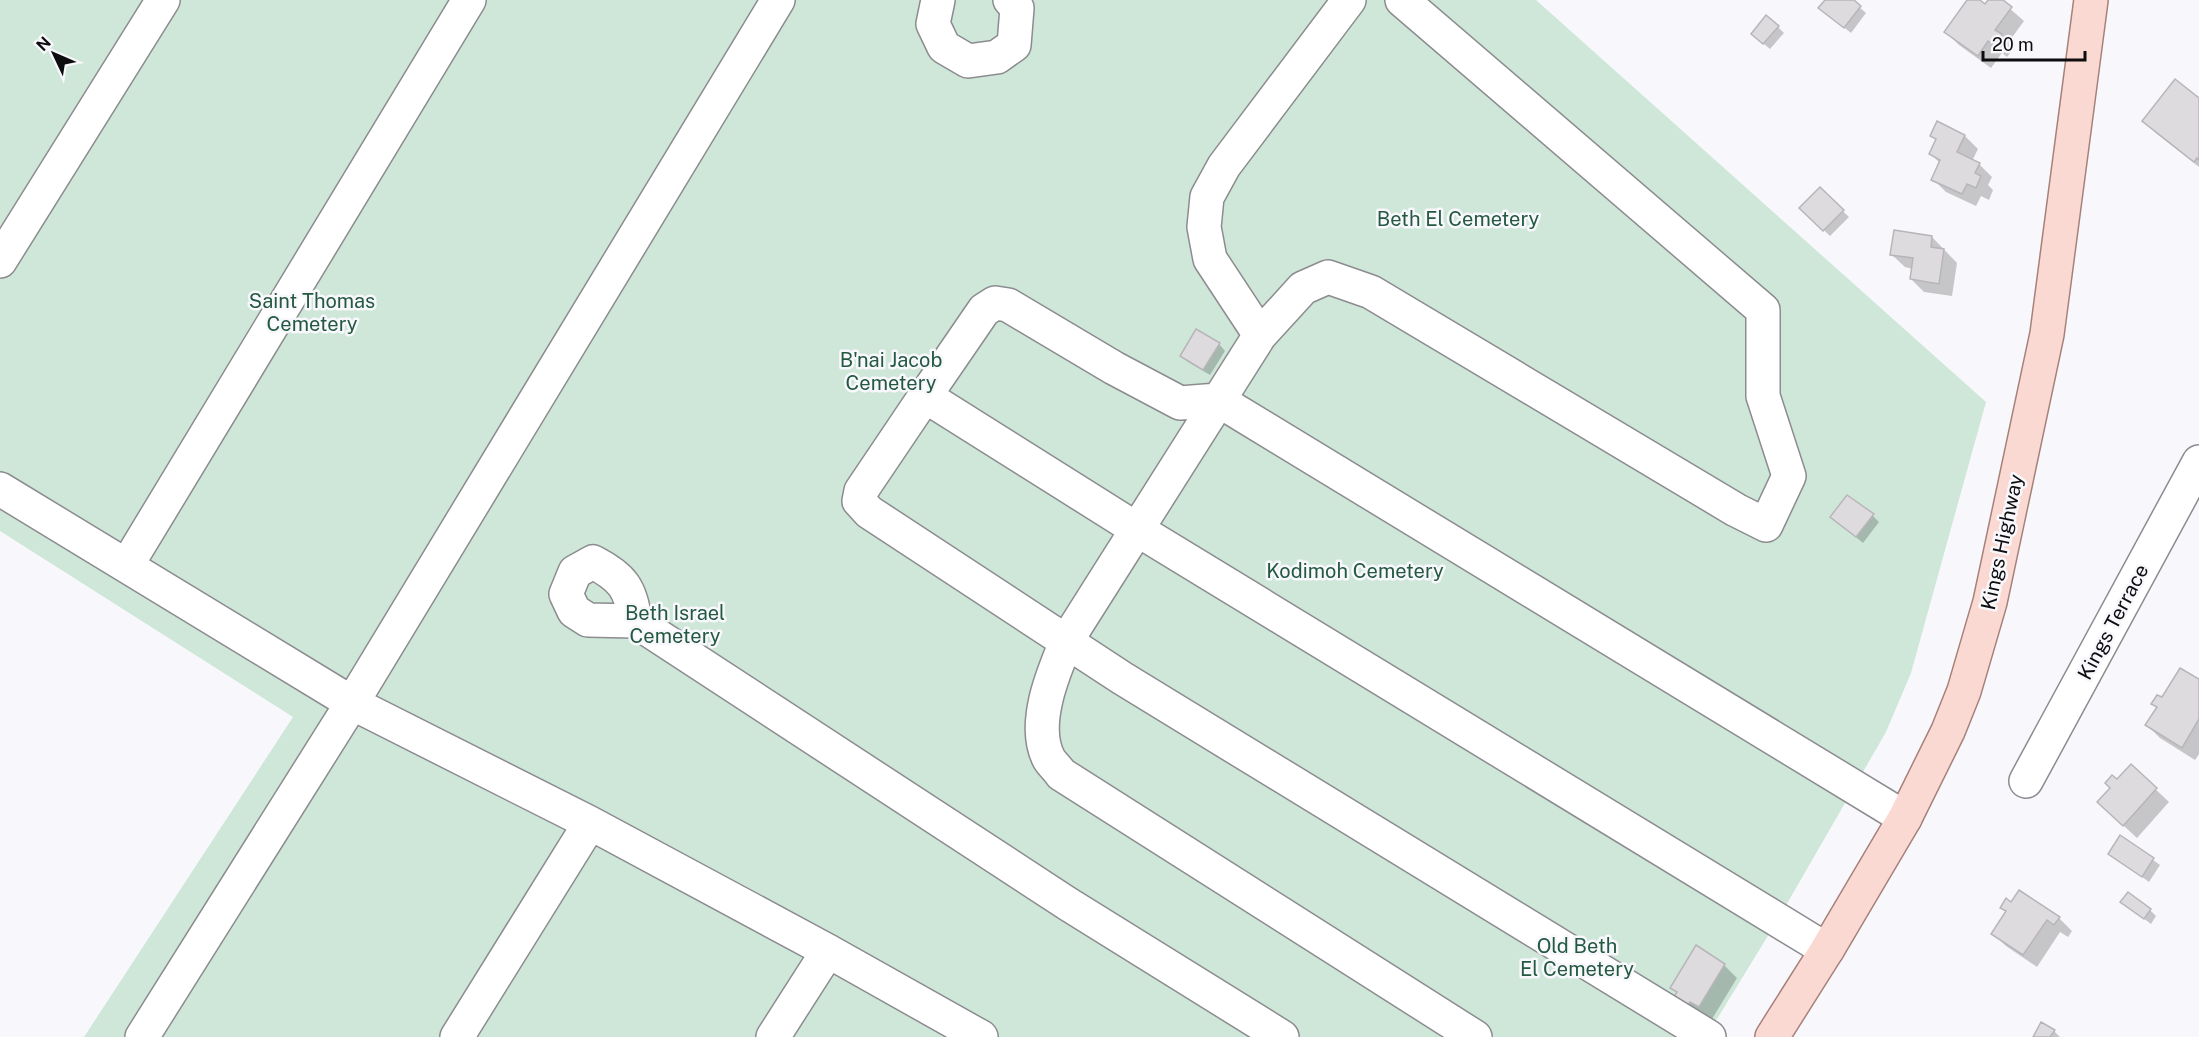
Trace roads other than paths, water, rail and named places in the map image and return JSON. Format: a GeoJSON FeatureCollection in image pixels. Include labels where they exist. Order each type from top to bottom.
{"type":"FeatureCollection","features":[{"type":"Feature","properties":{"kind":"main road","name":"Kings Highway"},"geometry":{"type":"LineString","coordinates":[[1772,1037],[1827,950],[1905,818],[1948,731],[1964,691],[1990,602],[2047,334],[2091,0]]}},
{"type":"Feature","properties":{"kind":"street"},"geometry":{"type":"LineString","coordinates":[[0,261],[164,0]]}},
{"type":"Feature","properties":{"kind":"street"},"geometry":{"type":"LineString","coordinates":[[127,565],[469,0]]}},
{"type":"Feature","properties":{"kind":"street"},"geometry":{"type":"LineString","coordinates":[[142,1037],[352,703],[778,0]]}},
{"type":"Feature","properties":{"kind":"street"},"geometry":{"type":"LineString","coordinates":[[938,0],[933,24],[944,47],[968,61],[997,57],[1014,45],[1022,3]]}},
{"type":"Feature","properties":{"kind":"street"},"geometry":{"type":"LineString","coordinates":[[1260,335],[1209,259],[1204,228],[1207,196],[1224,166],[1349,0]]}},
{"type":"Feature","properties":{"kind":"street"},"geometry":{"type":"LineString","coordinates":[[1402,0],[1763,310],[1763,396],[1789,476],[1766,525],[1736,510],[1371,292],[1328,277],[1303,288],[1260,335],[1218,400],[1067,640],[1051,679],[1041,731],[1049,759],[1061,774],[1475,1037]]}},
{"type":"Feature","properties":{"kind":"street"},"geometry":{"type":"LineString","coordinates":[[1709,1037],[1122,678],[869,512],[859,501],[861,491],[984,310],[995,303],[1008,305],[1114,368],[1180,403],[1218,400],[1905,818]]}},
{"type":"Feature","properties":{"kind":"street"},"geometry":{"type":"LineString","coordinates":[[925,396],[1138,530],[1827,950]]}},
{"type":"Feature","properties":{"kind":"street","name":"Kings Terrace"},"geometry":{"type":"LineString","coordinates":[[2026,781],[2199,462]]}},
{"type":"Feature","properties":{"kind":"street"},"geometry":{"type":"LineString","coordinates":[[0,489],[352,703],[590,823],[828,951],[981,1037]]}},
{"type":"Feature","properties":{"kind":"street"},"geometry":{"type":"LineString","coordinates":[[635,621],[1068,904],[1282,1037]]}},
{"type":"Feature","properties":{"kind":"street"},"geometry":{"type":"LineString","coordinates":[[456,1037],[590,823]]}},
{"type":"Feature","properties":{"kind":"street"},"geometry":{"type":"LineString","coordinates":[[773,1037],[828,951]]}},
{"type":"Feature","properties":{"kind":"park label","name":"Beth El Cemetery"},"geometry":{"type":"Point","coordinates":[1458,219]}},
{"type":"Feature","properties":{"kind":"park label","name":"Saint Thomas Cemetery"},"geometry":{"type":"Point","coordinates":[312,312]}},
{"type":"Feature","properties":{"kind":"park label","name":"B'nai Jacob Cemetery"},"geometry":{"type":"Point","coordinates":[891,372]}},
{"type":"Feature","properties":{"kind":"park label","name":"Kodimoh Cemetery"},"geometry":{"type":"Point","coordinates":[1355,571]}},
{"type":"Feature","properties":{"kind":"park label","name":"Beth Israel Cemetery"},"geometry":{"type":"Point","coordinates":[675,624]}},
{"type":"Feature","properties":{"kind":"park label","name":"Old Beth El Cemetery"},"geometry":{"type":"Point","coordinates":[1577,958]}}]}
